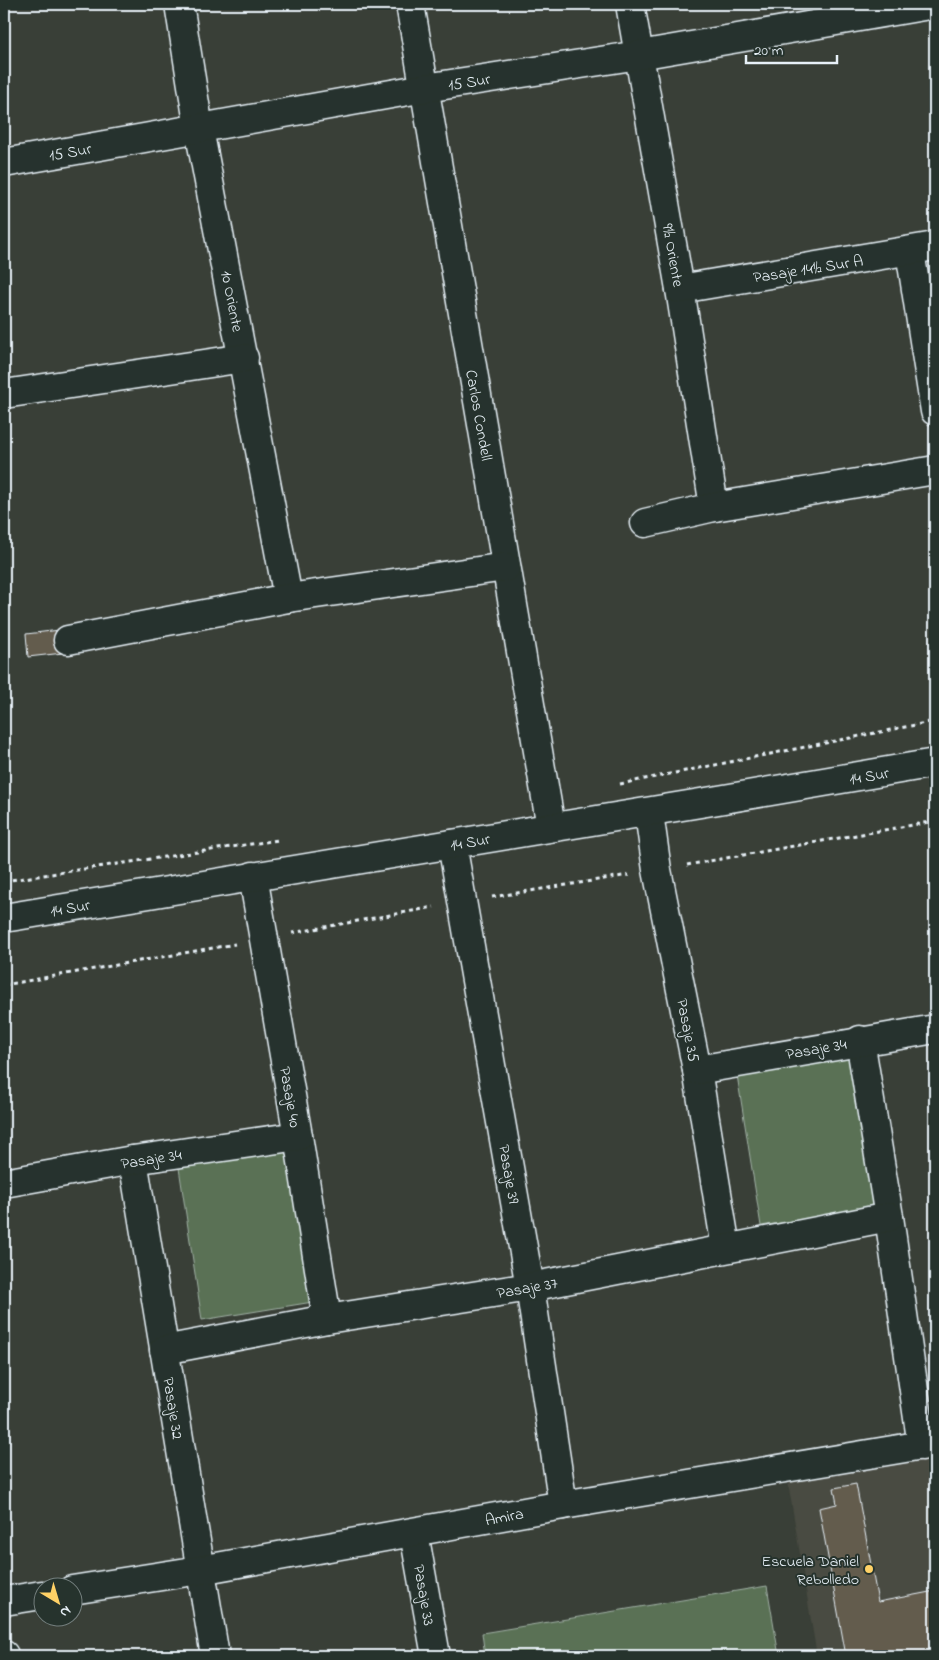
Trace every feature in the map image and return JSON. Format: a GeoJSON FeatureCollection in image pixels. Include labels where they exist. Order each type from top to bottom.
{"type":"FeatureCollection","features":[{"type":"Feature","properties":{"kind":"street","name":"10 Oriente"},"geometry":{"type":"LineString","coordinates":[[179,4],[200,129],[288,598]]}},
{"type":"Feature","properties":{"kind":"street","name":"Carlos Condell"},"geometry":{"type":"LineString","coordinates":[[410,4],[551,827]]}},
{"type":"Feature","properties":{"kind":"street","name":"9½ Oriente"},"geometry":{"type":"LineString","coordinates":[[630,4],[680,289],[714,507]]}},
{"type":"Feature","properties":{"kind":"street","name":"15 Sur"},"geometry":{"type":"LineString","coordinates":[[4,163],[425,88],[639,55],[935,4]]}},
{"type":"Feature","properties":{"kind":"street","name":"Pasaje 14½ Sur A"},"geometry":{"type":"LineString","coordinates":[[680,289],[922,248]]}},
{"type":"Feature","properties":{"kind":"street"},"geometry":{"type":"LineString","coordinates":[[922,248],[935,411]]}},
{"type":"Feature","properties":{"kind":"street"},"geometry":{"type":"LineString","coordinates":[[4,394],[244,358]]}},
{"type":"Feature","properties":{"kind":"street"},"geometry":{"type":"LineString","coordinates":[[645,522],[714,507],[935,470]]}},
{"type":"Feature","properties":{"kind":"street"},"geometry":{"type":"LineString","coordinates":[[68,640],[288,598],[506,567]]}},
{"type":"Feature","properties":{"kind":"street","name":"14 Sur"},"geometry":{"type":"LineString","coordinates":[[4,918],[551,827],[649,813],[935,763]]}},
{"type":"Feature","properties":{"kind":"street","name":"Pasaje 35"},"geometry":{"type":"LineString","coordinates":[[649,813],[658,870],[697,1070],[726,1248]]}},
{"type":"Feature","properties":{"kind":"street","name":"Pasaje 39"},"geometry":{"type":"LineString","coordinates":[[452,844],[530,1287],[563,1505]]}},
{"type":"Feature","properties":{"kind":"street","name":"Pasaje 40"},"geometry":{"type":"LineString","coordinates":[[253,876],[298,1136],[327,1319]]}},
{"type":"Feature","properties":{"kind":"street","name":"Pasaje 34"},"geometry":{"type":"LineString","coordinates":[[697,1070],[860,1040],[935,1029]]}},
{"type":"Feature","properties":{"kind":"street"},"geometry":{"type":"LineString","coordinates":[[860,1040],[929,1444]]}},
{"type":"Feature","properties":{"kind":"street","name":"Pasaje 34"},"geometry":{"type":"LineString","coordinates":[[4,1182],[133,1160],[298,1136]]}},
{"type":"Feature","properties":{"kind":"street","name":"Pasaje 32"},"geometry":{"type":"LineString","coordinates":[[133,1160],[215,1656]]}},
{"type":"Feature","properties":{"kind":"street","name":"Pasaje 37"},"geometry":{"type":"LineString","coordinates":[[164,1350],[327,1319],[530,1287],[889,1216]]}},
{"type":"Feature","properties":{"kind":"street","name":"Amira"},"geometry":{"type":"LineString","coordinates":[[82,1588],[200,1570],[563,1505],[929,1444]]}},
{"type":"Feature","properties":{"kind":"street","name":"Pasaje 33"},"geometry":{"type":"LineString","coordinates":[[414,1533],[436,1656]]}},
{"type":"Feature","properties":{"kind":"street"},"geometry":{"type":"LineString","coordinates":[[4,1600],[32,1596]]}},
{"type":"Feature","properties":{"kind":"path"},"geometry":{"type":"LineString","coordinates":[[614,785],[935,721]]}},
{"type":"Feature","properties":{"kind":"path"},"geometry":{"type":"LineString","coordinates":[[4,880],[288,839]]}},
{"type":"Feature","properties":{"kind":"shaded area","name":"Escuela Daniel Rebolledo"},"geometry":{"type":"Polygon","coordinates":[[[935,1458],[935,1656],[817,1656],[788,1482],[935,1458]]]}},
{"type":"Feature","properties":{"kind":"green space"},"geometry":{"type":"Polygon","coordinates":[[[860,1055],[884,1207],[761,1226],[737,1075],[860,1055]]]}},
{"type":"Feature","properties":{"kind":"green space"},"geometry":{"type":"Polygon","coordinates":[[[302,1148],[325,1300],[202,1320],[179,1168],[302,1148]]]}},
{"type":"Feature","properties":{"kind":"green space"},"geometry":{"type":"Polygon","coordinates":[[[767,1586],[779,1656],[485,1656],[482,1633],[767,1586]]]}},
{"type":"Feature","properties":{"kind":"building"},"geometry":{"type":"Polygon","coordinates":[[[60,630],[63,653],[28,657],[26,634],[60,630]]]}},
{"type":"Feature","properties":{"kind":"building"},"geometry":{"type":"Polygon","coordinates":[[[856,1484],[878,1602],[935,1591],[935,1656],[846,1656],[819,1508],[837,1504],[834,1488],[856,1484]]]}},
{"type":"Feature","properties":{"kind":"place","name":"Escuela Daniel Rebolledo"},"geometry":{"type":"Point","coordinates":[869,1569]}}]}
